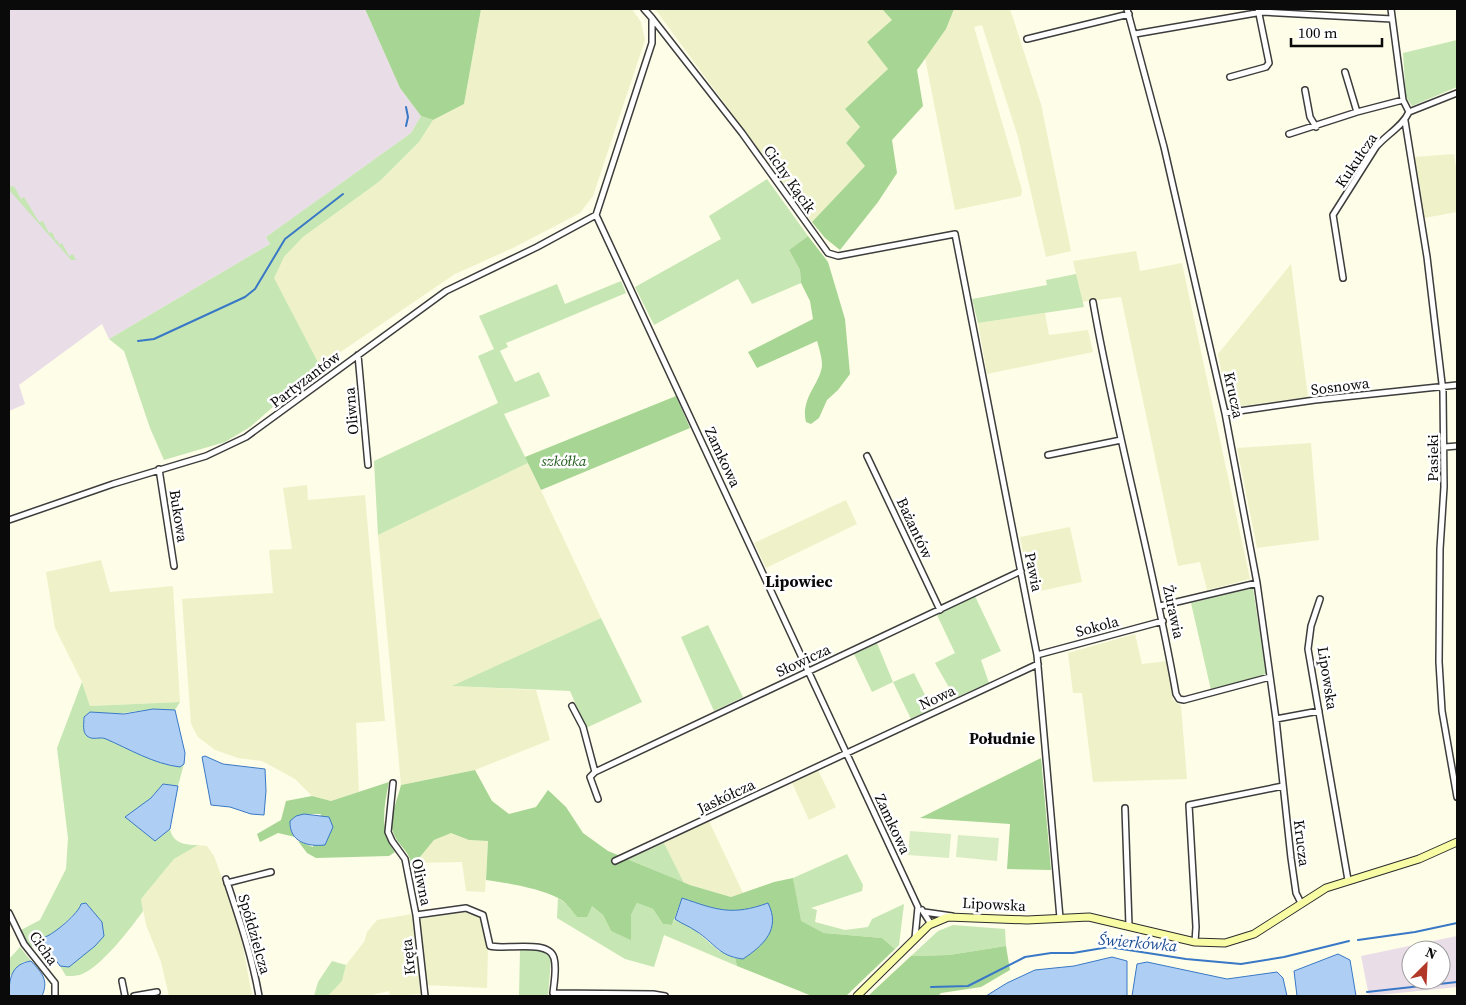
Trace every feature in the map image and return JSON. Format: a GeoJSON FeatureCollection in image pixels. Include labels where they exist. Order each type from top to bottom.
{"type":"FeatureCollection","features":[{"type":"Feature","properties":{"kind":"street"},"geometry":{"type":"LineString","coordinates":[[596,215],[652,43],[652,18],[644,9]]}},
{"type":"Feature","properties":{"kind":"street"},"geometry":{"type":"LineString","coordinates":[[1391,9],[1403,100],[1409,112],[1457,93]]}},
{"type":"Feature","properties":{"kind":"street"},"geometry":{"type":"LineString","coordinates":[[1135,34],[1259,10],[1392,19]]}},
{"type":"Feature","properties":{"kind":"street"},"geometry":{"type":"LineString","coordinates":[[1230,77],[1266,67],[1269,63],[1259,10]]}},
{"type":"Feature","properties":{"kind":"street","name":"Krucza"},"geometry":{"type":"LineString","coordinates":[[1027,39],[1128,11],[1200,296],[1225,413],[1257,583],[1276,719],[1296,893],[1301,902]]}},
{"type":"Feature","properties":{"kind":"street","name":"Cichy Kącik"},"geometry":{"type":"LineString","coordinates":[[652,18],[742,133],[828,253],[838,256],[955,234]]}},
{"type":"Feature","properties":{"kind":"street"},"geometry":{"type":"LineString","coordinates":[[1345,72],[1358,112]]}},
{"type":"Feature","properties":{"kind":"street"},"geometry":{"type":"LineString","coordinates":[[1306,90],[1310,117],[1316,127]]}},
{"type":"Feature","properties":{"kind":"street"},"geometry":{"type":"LineString","coordinates":[[1289,134],[1403,100]]}},
{"type":"Feature","properties":{"kind":"street","name":"Kukułcza"},"geometry":{"type":"LineString","coordinates":[[1343,278],[1333,215],[1376,147],[1384,137],[1405,121],[1409,112]]}},
{"type":"Feature","properties":{"kind":"street","name":"Pasieki"},"geometry":{"type":"LineString","coordinates":[[1405,121],[1427,257],[1442,387],[1445,447],[1440,549],[1439,662],[1442,711],[1457,797]]}},
{"type":"Feature","properties":{"kind":"street","name":"Partyzantów"},"geometry":{"type":"LineString","coordinates":[[9,520],[159,469],[206,456],[246,437],[446,291],[537,247],[596,215]]}},
{"type":"Feature","properties":{"kind":"street","name":"Zamkowa"},"geometry":{"type":"LineString","coordinates":[[596,215],[918,907],[915,939]]}},
{"type":"Feature","properties":{"kind":"street","name":"Pawia"},"geometry":{"type":"LineString","coordinates":[[955,234],[1037,655],[1060,918]]}},
{"type":"Feature","properties":{"kind":"street","name":"Żurawia"},"geometry":{"type":"LineString","coordinates":[[1092,302],[1121,440],[1160,606],[1176,694],[1180,699],[1184,700],[1270,677]]}},
{"type":"Feature","properties":{"kind":"street","name":"Oliwna"},"geometry":{"type":"LineString","coordinates":[[358,355],[368,465]]}},
{"type":"Feature","properties":{"kind":"street","name":"Sosnowa"},"geometry":{"type":"LineString","coordinates":[[1225,413],[1315,400],[1457,386]]}},
{"type":"Feature","properties":{"kind":"street"},"geometry":{"type":"LineString","coordinates":[[1048,455],[1121,440]]}},
{"type":"Feature","properties":{"kind":"street"},"geometry":{"type":"LineString","coordinates":[[1445,447],[1457,446]]}},
{"type":"Feature","properties":{"kind":"street","name":"Bażantów"},"geometry":{"type":"LineString","coordinates":[[868,456],[940,610]]}},
{"type":"Feature","properties":{"kind":"street","name":"Bukowa"},"geometry":{"type":"LineString","coordinates":[[159,469],[174,566]]}},
{"type":"Feature","properties":{"kind":"street","name":"Słowicza"},"geometry":{"type":"LineString","coordinates":[[595,772],[1021,570]]}},
{"type":"Feature","properties":{"kind":"street"},"geometry":{"type":"LineString","coordinates":[[1160,606],[1257,583]]}},
{"type":"Feature","properties":{"kind":"street","name":"Lipowska"},"geometry":{"type":"LineString","coordinates":[[1320,599],[1311,626],[1308,648],[1348,880]]}},
{"type":"Feature","properties":{"kind":"street","name":"Sokola"},"geometry":{"type":"LineString","coordinates":[[1037,655],[1163,621]]}},
{"type":"Feature","properties":{"kind":"street","name":"Nowa"},"geometry":{"type":"LineString","coordinates":[[846,753],[1038,664]]}},
{"type":"Feature","properties":{"kind":"street"},"geometry":{"type":"LineString","coordinates":[[572,706],[583,727],[595,772],[590,777],[598,799]]}},
{"type":"Feature","properties":{"kind":"street"},"geometry":{"type":"LineString","coordinates":[[1276,719],[1319,711]]}},
{"type":"Feature","properties":{"kind":"street","name":"Jaskółcza"},"geometry":{"type":"LineString","coordinates":[[615,861],[846,753]]}},
{"type":"Feature","properties":{"kind":"street","name":"Oliwna"},"geometry":{"type":"LineString","coordinates":[[393,783],[388,832],[392,841],[406,859],[416,915],[466,908],[483,915],[490,946],[499,948],[539,946],[549,951],[554,958],[553,995],[653,994],[665,996]]}},
{"type":"Feature","properties":{"kind":"street"},"geometry":{"type":"LineString","coordinates":[[1195,942],[1196,927],[1189,805],[1283,786]]}},
{"type":"Feature","properties":{"kind":"street"},"geometry":{"type":"LineString","coordinates":[[1125,808],[1129,926]]}},
{"type":"Feature","properties":{"kind":"street","name":"Lipowska"},"geometry":{"type":"LineString","coordinates":[[857,996],[930,925],[941,918],[955,916],[1027,920],[1089,917],[1195,942],[1225,943],[1240,940],[1267,926],[1301,902],[1326,888],[1420,859],[1457,842]]}},
{"type":"Feature","properties":{"kind":"street","name":"Spółdzielcza"},"geometry":{"type":"LineString","coordinates":[[259,996],[243,927],[226,881],[271,872]]}},
{"type":"Feature","properties":{"kind":"street","name":"Zamkowa"},"geometry":{"type":"LineString","coordinates":[[918,907],[924,912],[930,925]]}},
{"type":"Feature","properties":{"kind":"street"},"geometry":{"type":"LineString","coordinates":[[924,912],[955,916]]}},
{"type":"Feature","properties":{"kind":"street","name":"Cicha"},"geometry":{"type":"LineString","coordinates":[[9,913],[24,944],[55,983],[55,996]]}},
{"type":"Feature","properties":{"kind":"street","name":"Kręta"},"geometry":{"type":"LineString","coordinates":[[416,915],[425,996]]}},
{"type":"Feature","properties":{"kind":"street"},"geometry":{"type":"LineString","coordinates":[[918,916],[930,925]]}},
{"type":"Feature","properties":{"kind":"street"},"geometry":{"type":"LineString","coordinates":[[122,980],[125,996]]}},
{"type":"Feature","properties":{"kind":"street"},"geometry":{"type":"LineString","coordinates":[[134,996],[157,992]]}},
{"type":"Feature","properties":{"kind":"shaded area"},"geometry":{"type":"Polygon","coordinates":[[[9,9],[365,9],[400,88],[421,116],[411,133],[266,237],[270,244],[109,339],[102,324],[19,385],[25,404],[9,411],[9,9]]]}},
{"type":"Feature","properties":{"kind":"shaded area"},"geometry":{"type":"Polygon","coordinates":[[[1457,936],[1457,987],[1451,988],[1451,940],[1438,940],[1457,936]]]}},
{"type":"Feature","properties":{"kind":"shaded area"},"geometry":{"type":"Polygon","coordinates":[[[1401,948],[1401,990],[1428,990],[1369,996],[1361,956],[1401,948]]]}},
{"type":"Feature","properties":{"kind":"green space"},"geometry":{"type":"Polygon","coordinates":[[[365,9],[481,9],[464,104],[433,120],[421,116],[400,88],[365,9]]]}},
{"type":"Feature","properties":{"kind":"green space"},"geometry":{"type":"Polygon","coordinates":[[[481,9],[632,9],[641,22],[645,40],[593,196],[580,213],[513,248],[455,274],[320,366],[273,277],[284,257],[303,237],[380,181],[419,142],[433,120],[464,104],[481,9]]]}},
{"type":"Feature","properties":{"kind":"green space"},"geometry":{"type":"Polygon","coordinates":[[[655,9],[882,9],[892,20],[888,69],[845,109],[860,128],[846,143],[865,166],[812,222],[655,9]]]}},
{"type":"Feature","properties":{"kind":"green space"},"geometry":{"type":"Polygon","coordinates":[[[882,9],[954,9],[946,29],[917,70],[923,106],[892,140],[897,173],[878,202],[840,250],[825,238],[812,222],[865,166],[846,143],[860,127],[845,109],[888,69],[867,42],[892,20],[882,9]]]}},
{"type":"Feature","properties":{"kind":"green space"},"geometry":{"type":"Polygon","coordinates":[[[954,9],[1010,9],[1041,104],[1071,251],[1046,257],[1018,137],[982,25],[974,27],[1022,190],[1021,196],[955,210],[925,58],[946,29],[954,9]]]}},
{"type":"Feature","properties":{"kind":"green space"},"geometry":{"type":"Polygon","coordinates":[[[1457,40],[1457,87],[1412,106],[1406,97],[1403,53],[1457,40]]]}},
{"type":"Feature","properties":{"kind":"green space"},"geometry":{"type":"Polygon","coordinates":[[[421,116],[433,120],[419,142],[380,181],[303,237],[284,257],[274,278],[320,366],[250,427],[225,442],[164,460],[150,428],[124,351],[109,339],[270,244],[266,237],[411,133],[421,116]]]}},
{"type":"Feature","properties":{"kind":"green space"},"geometry":{"type":"Polygon","coordinates":[[[1454,154],[1457,175],[1457,212],[1424,218],[1414,157],[1454,154]]]}},
{"type":"Feature","properties":{"kind":"green space"},"geometry":{"type":"Polygon","coordinates":[[[767,179],[808,236],[789,250],[800,270],[801,283],[752,304],[738,279],[654,325],[635,287],[721,239],[709,216],[767,179]]]}},
{"type":"Feature","properties":{"kind":"green space"},"geometry":{"type":"Polygon","coordinates":[[[9,183],[11,187],[14,186],[21,199],[24,197],[39,222],[43,221],[49,233],[52,232],[56,241],[58,240],[59,245],[62,243],[69,256],[73,254],[76,260],[71,260],[9,190],[9,183]]]}},
{"type":"Feature","properties":{"kind":"green space"},"geometry":{"type":"Polygon","coordinates":[[[808,236],[828,262],[845,319],[850,374],[838,390],[827,400],[819,418],[811,424],[806,422],[805,413],[808,398],[821,372],[821,356],[817,341],[757,368],[748,352],[813,319],[810,301],[801,283],[800,270],[789,250],[808,236]]]}},
{"type":"Feature","properties":{"kind":"green space"},"geometry":{"type":"Polygon","coordinates":[[[1136,251],[1140,271],[1182,263],[1250,579],[1207,590],[1200,562],[1178,566],[1121,297],[1082,302],[1073,261],[1136,251]]]}},
{"type":"Feature","properties":{"kind":"green space"},"geometry":{"type":"Polygon","coordinates":[[[1291,264],[1308,397],[1228,408],[1218,354],[1291,264]]]}},
{"type":"Feature","properties":{"kind":"green space"},"geometry":{"type":"Polygon","coordinates":[[[1076,274],[1084,307],[978,323],[972,299],[1047,285],[1046,280],[1076,274]]]}},
{"type":"Feature","properties":{"kind":"green space"},"geometry":{"type":"Polygon","coordinates":[[[621,281],[626,293],[506,343],[508,347],[500,351],[515,382],[539,372],[550,396],[504,414],[528,463],[378,535],[374,461],[498,403],[478,356],[494,349],[479,316],[557,284],[565,304],[621,281]]]}},
{"type":"Feature","properties":{"kind":"green space"},"geometry":{"type":"Polygon","coordinates":[[[1045,313],[1049,335],[1088,330],[1093,352],[987,374],[978,323],[1045,313]]]}},
{"type":"Feature","properties":{"kind":"green space","name":"szkółka"},"geometry":{"type":"Polygon","coordinates":[[[676,396],[690,428],[541,490],[525,457],[676,396]]]}},
{"type":"Feature","properties":{"kind":"green space"},"geometry":{"type":"Polygon","coordinates":[[[1311,443],[1319,540],[1257,548],[1237,448],[1311,443]]]}},
{"type":"Feature","properties":{"kind":"green space"},"geometry":{"type":"Polygon","coordinates":[[[528,463],[601,618],[453,686],[536,690],[550,740],[475,770],[401,785],[378,535],[528,463]]]}},
{"type":"Feature","properties":{"kind":"green space"},"geometry":{"type":"Polygon","coordinates":[[[307,485],[308,500],[365,495],[385,721],[356,723],[359,792],[331,801],[312,796],[295,779],[262,761],[238,758],[215,750],[198,737],[191,724],[182,599],[273,593],[269,550],[292,549],[283,488],[307,485]]]}},
{"type":"Feature","properties":{"kind":"green space"},"geometry":{"type":"Polygon","coordinates":[[[846,500],[857,524],[766,568],[754,543],[846,500]]]}},
{"type":"Feature","properties":{"kind":"green space"},"geometry":{"type":"Polygon","coordinates":[[[1070,527],[1082,582],[1031,593],[1020,537],[1070,527]]]}},
{"type":"Feature","properties":{"kind":"green space"},"geometry":{"type":"Polygon","coordinates":[[[101,560],[110,592],[173,586],[180,702],[90,706],[82,682],[55,628],[46,572],[101,560]]]}},
{"type":"Feature","properties":{"kind":"green space"},"geometry":{"type":"Polygon","coordinates":[[[1253,588],[1266,674],[1211,690],[1191,603],[1253,588]]]}},
{"type":"Feature","properties":{"kind":"green space"},"geometry":{"type":"Polygon","coordinates":[[[975,596],[1001,651],[981,660],[989,683],[955,698],[935,663],[955,653],[937,615],[975,596]]]}},
{"type":"Feature","properties":{"kind":"green space"},"geometry":{"type":"Polygon","coordinates":[[[601,618],[642,702],[586,728],[570,691],[452,686],[601,618]]]}},
{"type":"Feature","properties":{"kind":"green space"},"geometry":{"type":"Polygon","coordinates":[[[708,625],[743,697],[714,711],[681,637],[708,625]]]}},
{"type":"Feature","properties":{"kind":"green space"},"geometry":{"type":"Polygon","coordinates":[[[1135,634],[1142,664],[1167,661],[1173,700],[1181,706],[1187,779],[1093,782],[1082,693],[1073,693],[1068,653],[1135,634]]]}},
{"type":"Feature","properties":{"kind":"green space"},"geometry":{"type":"Polygon","coordinates":[[[877,643],[893,682],[872,692],[854,654],[877,643]]]}},
{"type":"Feature","properties":{"kind":"green space"},"geometry":{"type":"Polygon","coordinates":[[[914,673],[932,709],[911,719],[893,682],[914,673]]]}},
{"type":"Feature","properties":{"kind":"green space"},"geometry":{"type":"Polygon","coordinates":[[[82,682],[90,706],[180,702],[175,710],[153,709],[116,714],[90,712],[84,726],[87,736],[94,739],[103,737],[143,755],[180,767],[184,764],[178,786],[163,784],[151,798],[126,817],[155,841],[170,829],[171,834],[176,840],[198,845],[174,859],[141,899],[143,911],[107,955],[90,970],[76,976],[66,976],[60,966],[69,966],[95,946],[102,922],[86,903],[52,935],[30,948],[21,930],[40,920],[66,869],[68,838],[57,748],[82,682]]]}},
{"type":"Feature","properties":{"kind":"green space"},"geometry":{"type":"Polygon","coordinates":[[[1041,758],[1051,870],[1007,869],[1010,824],[920,818],[1041,758]]]}},
{"type":"Feature","properties":{"kind":"green space"},"geometry":{"type":"Polygon","coordinates":[[[475,770],[492,801],[509,814],[536,807],[548,790],[566,807],[583,833],[608,851],[690,885],[731,897],[774,882],[793,878],[801,921],[824,933],[882,938],[895,949],[846,996],[812,996],[737,966],[735,958],[743,959],[768,903],[744,909],[725,910],[705,906],[682,898],[672,925],[663,924],[653,909],[637,903],[631,915],[631,940],[611,931],[603,915],[592,906],[587,917],[577,917],[569,906],[550,894],[523,886],[486,880],[488,841],[469,840],[451,833],[434,840],[415,863],[411,863],[408,854],[397,841],[392,827],[393,815],[401,785],[475,770]]]}},
{"type":"Feature","properties":{"kind":"green space"},"geometry":{"type":"Polygon","coordinates":[[[818,770],[836,807],[809,820],[792,783],[818,770]]]}},
{"type":"Feature","properties":{"kind":"green space"},"geometry":{"type":"Polygon","coordinates":[[[389,782],[384,818],[387,836],[395,852],[389,856],[316,858],[307,853],[298,841],[313,847],[321,814],[304,814],[290,821],[290,827],[295,837],[278,833],[260,842],[257,834],[281,820],[286,801],[312,796],[331,801],[389,782]]]}},
{"type":"Feature","properties":{"kind":"green space"},"geometry":{"type":"Polygon","coordinates":[[[709,821],[743,893],[731,897],[684,883],[664,843],[709,821]]]}},
{"type":"Feature","properties":{"kind":"green space"},"geometry":{"type":"Polygon","coordinates":[[[910,831],[951,834],[949,858],[908,855],[910,831]]]}},
{"type":"Feature","properties":{"kind":"green space"},"geometry":{"type":"Polygon","coordinates":[[[451,832],[469,840],[488,841],[485,892],[466,891],[462,862],[415,863],[434,840],[451,832]]]}},
{"type":"Feature","properties":{"kind":"green space"},"geometry":{"type":"Polygon","coordinates":[[[958,835],[999,838],[997,861],[956,857],[958,835]]]}},
{"type":"Feature","properties":{"kind":"green space"},"geometry":{"type":"Polygon","coordinates":[[[664,843],[684,883],[628,859],[664,843]]]}},
{"type":"Feature","properties":{"kind":"green space"},"geometry":{"type":"Polygon","coordinates":[[[198,845],[207,846],[214,856],[233,907],[241,936],[252,996],[169,996],[161,962],[146,925],[141,899],[174,859],[198,845]]]}},
{"type":"Feature","properties":{"kind":"green space"},"geometry":{"type":"Polygon","coordinates":[[[847,854],[863,885],[862,891],[811,908],[817,910],[815,922],[845,930],[868,927],[872,919],[904,904],[899,945],[895,949],[882,938],[824,933],[800,921],[793,878],[847,854]]]}},
{"type":"Feature","properties":{"kind":"green space"},"geometry":{"type":"Polygon","coordinates":[[[558,898],[568,905],[577,917],[592,906],[603,915],[611,931],[631,939],[631,915],[637,903],[653,909],[663,924],[672,925],[675,919],[696,931],[719,951],[735,958],[737,966],[664,935],[654,967],[625,959],[557,918],[558,898]]]}},
{"type":"Feature","properties":{"kind":"green space"},"geometry":{"type":"Polygon","coordinates":[[[464,912],[479,916],[488,948],[487,988],[426,985],[419,919],[464,912]]]}},
{"type":"Feature","properties":{"kind":"green space"},"geometry":{"type":"Polygon","coordinates":[[[412,914],[421,994],[390,996],[389,991],[367,996],[328,996],[342,981],[346,965],[364,942],[367,932],[377,920],[412,914]]]}},
{"type":"Feature","properties":{"kind":"green space"},"geometry":{"type":"Polygon","coordinates":[[[953,925],[1005,929],[1006,946],[949,955],[911,956],[938,931],[953,925]]]}},
{"type":"Feature","properties":{"kind":"green space"},"geometry":{"type":"Polygon","coordinates":[[[1006,946],[1010,970],[981,987],[941,993],[938,996],[868,996],[911,956],[949,955],[1006,946]]]}},
{"type":"Feature","properties":{"kind":"green space"},"geometry":{"type":"Polygon","coordinates":[[[20,947],[31,961],[23,962],[9,977],[9,959],[20,947]]]}},
{"type":"Feature","properties":{"kind":"green space"},"geometry":{"type":"Polygon","coordinates":[[[538,949],[548,953],[551,959],[548,996],[519,996],[520,950],[538,949]]]}},
{"type":"Feature","properties":{"kind":"green space"},"geometry":{"type":"Polygon","coordinates":[[[332,961],[346,965],[342,981],[328,996],[314,996],[318,982],[332,961]]]}},
{"type":"Feature","properties":{"kind":"water"},"geometry":{"type":"Polygon","coordinates":[[[153,709],[175,710],[185,753],[184,764],[180,767],[151,759],[104,738],[89,737],[84,732],[84,717],[90,712],[124,714],[153,709]]]}},
{"type":"Feature","properties":{"kind":"water"},"geometry":{"type":"Polygon","coordinates":[[[205,756],[223,764],[265,769],[264,815],[251,814],[230,807],[211,805],[202,757],[205,756]]]}},
{"type":"Feature","properties":{"kind":"water"},"geometry":{"type":"Polygon","coordinates":[[[163,784],[178,786],[170,829],[155,841],[125,817],[151,798],[163,784]]]}},
{"type":"Feature","properties":{"kind":"water"},"geometry":{"type":"Polygon","coordinates":[[[304,814],[329,817],[333,827],[325,845],[306,844],[293,834],[290,821],[296,816],[304,814]]]}},
{"type":"Feature","properties":{"kind":"water"},"geometry":{"type":"Polygon","coordinates":[[[682,898],[705,906],[725,910],[744,909],[768,903],[773,921],[768,936],[758,948],[743,959],[728,955],[696,931],[675,919],[682,898]]]}},
{"type":"Feature","properties":{"kind":"water"},"geometry":{"type":"Polygon","coordinates":[[[86,903],[102,922],[104,936],[95,946],[69,967],[60,966],[45,945],[45,937],[66,923],[76,913],[81,904],[86,903]]]}},
{"type":"Feature","properties":{"kind":"water"},"geometry":{"type":"Polygon","coordinates":[[[1338,954],[1350,960],[1356,996],[1297,996],[1294,971],[1338,954]]]}},
{"type":"Feature","properties":{"kind":"water"},"geometry":{"type":"Polygon","coordinates":[[[1112,957],[1127,961],[1127,996],[986,996],[1007,983],[1035,970],[1074,966],[1112,957]]]}},
{"type":"Feature","properties":{"kind":"water"},"geometry":{"type":"Polygon","coordinates":[[[31,961],[43,977],[45,985],[42,996],[9,996],[12,973],[19,965],[31,961]]]}},
{"type":"Feature","properties":{"kind":"water"},"geometry":{"type":"Polygon","coordinates":[[[1147,962],[1227,979],[1277,972],[1283,978],[1287,996],[1132,996],[1137,964],[1147,962]]]}},
{"type":"Feature","properties":{"kind":"waterway"},"geometry":{"type":"LineString","coordinates":[[406,107],[408,117],[406,126]]}},
{"type":"Feature","properties":{"kind":"waterway"},"geometry":{"type":"LineString","coordinates":[[138,341],[154,339],[245,297],[255,289],[285,239],[343,194]]}},
{"type":"Feature","properties":{"kind":"waterway","name":"Świerkówka"},"geometry":{"type":"LineString","coordinates":[[1358,940],[1415,932],[1457,923]]}},
{"type":"Feature","properties":{"kind":"waterway","name":"Świerkówka"},"geometry":{"type":"LineString","coordinates":[[931,987],[968,986],[1025,957],[1051,953],[1073,953],[1109,947],[1186,959],[1241,964],[1284,957],[1349,941]]}},
{"type":"Feature","properties":{"kind":"waterway"},"geometry":{"type":"LineString","coordinates":[[1367,992],[1457,982]]}},
{"type":"Feature","properties":{"kind":"district","name":"Lipowiec"},"geometry":{"type":"Point","coordinates":[799,581]}},
{"type":"Feature","properties":{"kind":"district","name":"Południe"},"geometry":{"type":"Point","coordinates":[1002,738]}}]}
